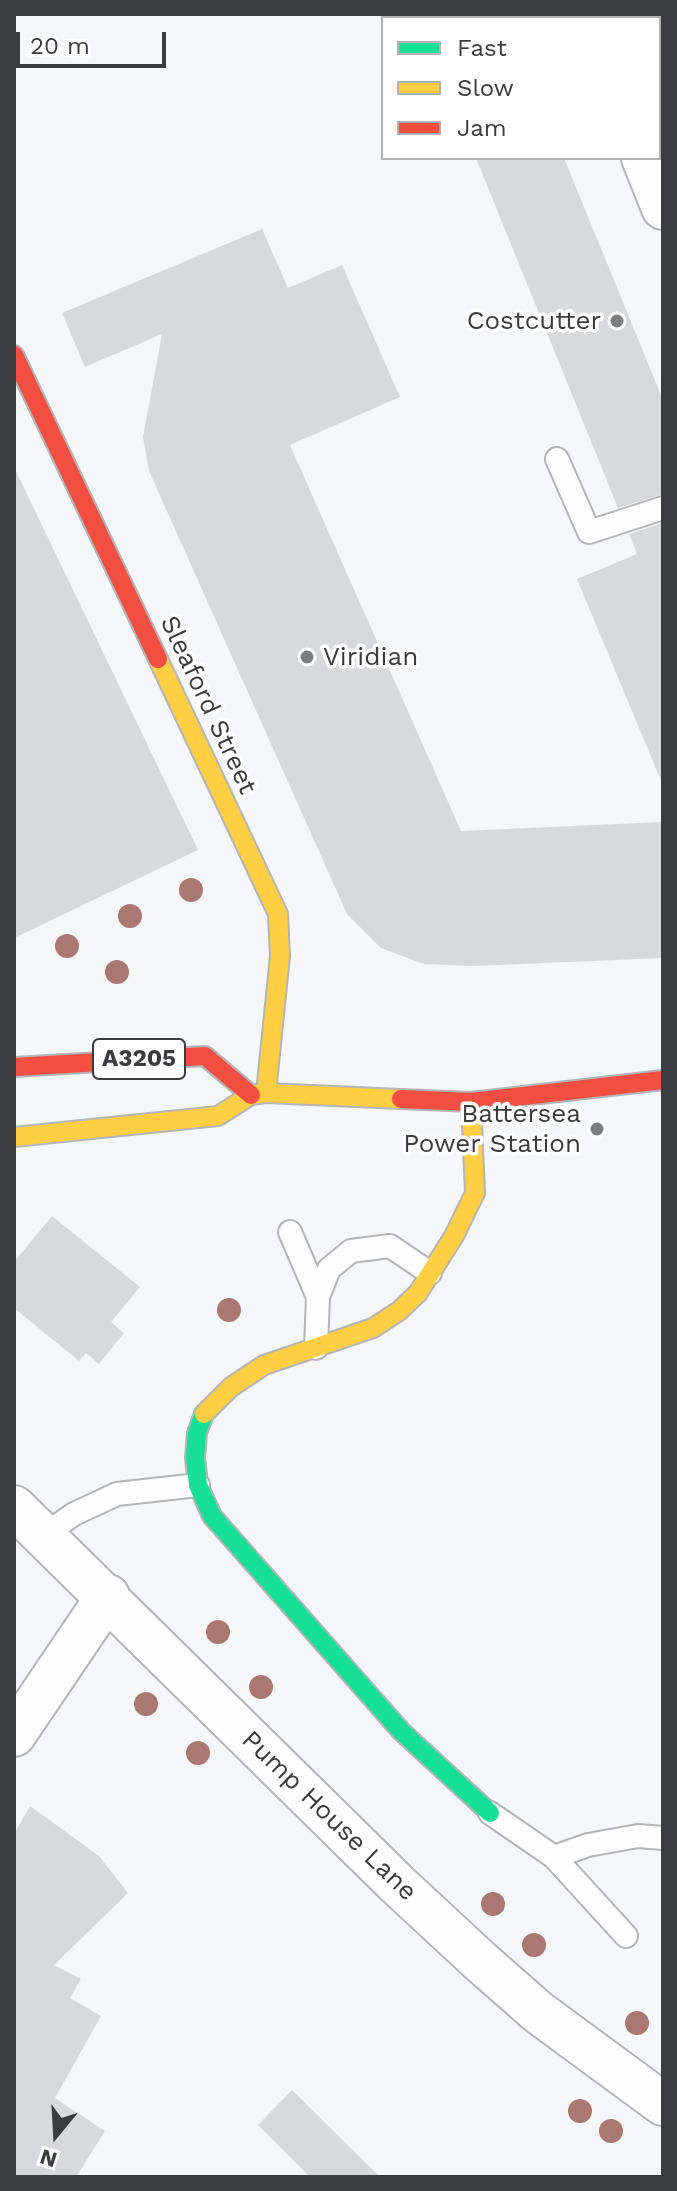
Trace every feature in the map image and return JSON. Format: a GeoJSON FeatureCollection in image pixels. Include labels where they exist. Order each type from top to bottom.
{"type":"FeatureCollection","features":[{"type":"Feature","properties":{"kind":"main road","name":"Sleaford Street"},"geometry":{"type":"LineString","coordinates":[[14,355],[278,914],[280,956],[258,1094]]}},
{"type":"Feature","properties":{"kind":"main road","name":"A3205"},"geometry":{"type":"LineString","coordinates":[[14,1067],[205,1056],[258,1094]]}},
{"type":"Feature","properties":{"kind":"main road"},"geometry":{"type":"LineString","coordinates":[[14,1137],[218,1116],[258,1094],[471,1102],[663,1080]]}},
{"type":"Feature","properties":{"kind":"main road"},"geometry":{"type":"LineString","coordinates":[[471,1102],[475,1193],[454,1236],[418,1293],[399,1311],[373,1328],[264,1365],[231,1387],[205,1413],[197,1433],[195,1457],[198,1485],[212,1516],[401,1731],[490,1813]]}},
{"type":"Feature","properties":{"kind":"street"},"geometry":{"type":"LineString","coordinates":[[644,160],[663,208]]}},
{"type":"Feature","properties":{"kind":"street","name":"Pump House Lane"},"geometry":{"type":"LineString","coordinates":[[14,1507],[108,1596],[287,1777],[480,1961],[538,2012],[663,2104]]}},
{"type":"Feature","properties":{"kind":"street"},"geometry":{"type":"LineString","coordinates":[[14,1735],[108,1596]]}},
{"type":"Feature","properties":{"kind":"lane"},"geometry":{"type":"LineString","coordinates":[[557,459],[589,532],[663,508]]}},
{"type":"Feature","properties":{"kind":"lane"},"geometry":{"type":"LineString","coordinates":[[290,1232],[318,1297]]}},
{"type":"Feature","properties":{"kind":"lane"},"geometry":{"type":"LineString","coordinates":[[316,1348],[318,1297],[329,1269],[351,1251],[390,1246],[430,1273]]}},
{"type":"Feature","properties":{"kind":"lane"},"geometry":{"type":"LineString","coordinates":[[44,1535],[74,1514],[117,1494],[198,1485]]}},
{"type":"Feature","properties":{"kind":"lane"},"geometry":{"type":"LineString","coordinates":[[490,1813],[554,1857],[626,1936]]}},
{"type":"Feature","properties":{"kind":"lane"},"geometry":{"type":"LineString","coordinates":[[554,1857],[588,1845],[638,1836],[663,1838]]}},
{"type":"Feature","properties":{"kind":"building"},"geometry":{"type":"Polygon","coordinates":[[[477,160],[565,160],[663,400],[663,494],[618,508],[477,160]]]}},
{"type":"Feature","properties":{"kind":"building","name":"Viridian"},"geometry":{"type":"Polygon","coordinates":[[[262,229],[288,288],[342,265],[400,397],[290,445],[461,831],[663,822],[663,958],[474,966],[424,964],[381,948],[347,914],[149,471],[143,437],[162,334],[85,367],[62,313],[262,229]]]}},
{"type":"Feature","properties":{"kind":"building"},"geometry":{"type":"Polygon","coordinates":[[[14,467],[198,850],[14,938],[14,467]]]}},
{"type":"Feature","properties":{"kind":"building"},"geometry":{"type":"Polygon","coordinates":[[[663,523],[662,783],[577,579],[637,554],[629,534],[663,523]]]}},
{"type":"Feature","properties":{"kind":"building"},"geometry":{"type":"Polygon","coordinates":[[[52,1216],[140,1287],[111,1322],[124,1333],[99,1364],[86,1353],[79,1361],[14,1308],[14,1262],[52,1216]]]}},
{"type":"Feature","properties":{"kind":"building"},"geometry":{"type":"Polygon","coordinates":[[[30,1806],[99,1856],[128,1893],[54,1965],[81,1979],[70,1998],[101,2016],[55,2098],[105,2131],[76,2177],[14,2177],[14,1834],[30,1806]]]}},
{"type":"Feature","properties":{"kind":"building"},"geometry":{"type":"Polygon","coordinates":[[[292,2090],[380,2177],[310,2177],[258,2125],[292,2090]]]}},
{"type":"Feature","properties":{"kind":"traffic: fast"},"geometry":{"type":"LineString","coordinates":[[204,1414],[197,1433],[195,1457],[198,1485],[212,1516],[401,1731],[490,1813]]}},
{"type":"Feature","properties":{"kind":"traffic: slow"},"geometry":{"type":"LineString","coordinates":[[158,659],[278,914],[280,956],[266,1093]]}},
{"type":"Feature","properties":{"kind":"traffic: slow"},"geometry":{"type":"LineString","coordinates":[[14,1137],[218,1116],[251,1095],[266,1093],[401,1099]]}},
{"type":"Feature","properties":{"kind":"traffic: slow"},"geometry":{"type":"LineString","coordinates":[[204,1414],[231,1387],[264,1365],[373,1328],[399,1311],[418,1293],[454,1236],[475,1193],[471,1102]]}},
{"type":"Feature","properties":{"kind":"traffic: jam"},"geometry":{"type":"LineString","coordinates":[[14,355],[158,659]]}},
{"type":"Feature","properties":{"kind":"traffic: jam"},"geometry":{"type":"LineString","coordinates":[[14,1067],[205,1056],[251,1095]]}},
{"type":"Feature","properties":{"kind":"traffic: jam"},"geometry":{"type":"LineString","coordinates":[[401,1099],[471,1102],[663,1080]]}},
{"type":"Feature","properties":{"kind":"place","name":"Costcutter"},"geometry":{"type":"Point","coordinates":[617,321]}},
{"type":"Feature","properties":{"kind":"place","name":"Viridian"},"geometry":{"type":"Point","coordinates":[307,657]}},
{"type":"Feature","properties":{"kind":"place","name":"Battersea Power Station"},"geometry":{"type":"Point","coordinates":[597,1129]}}]}
